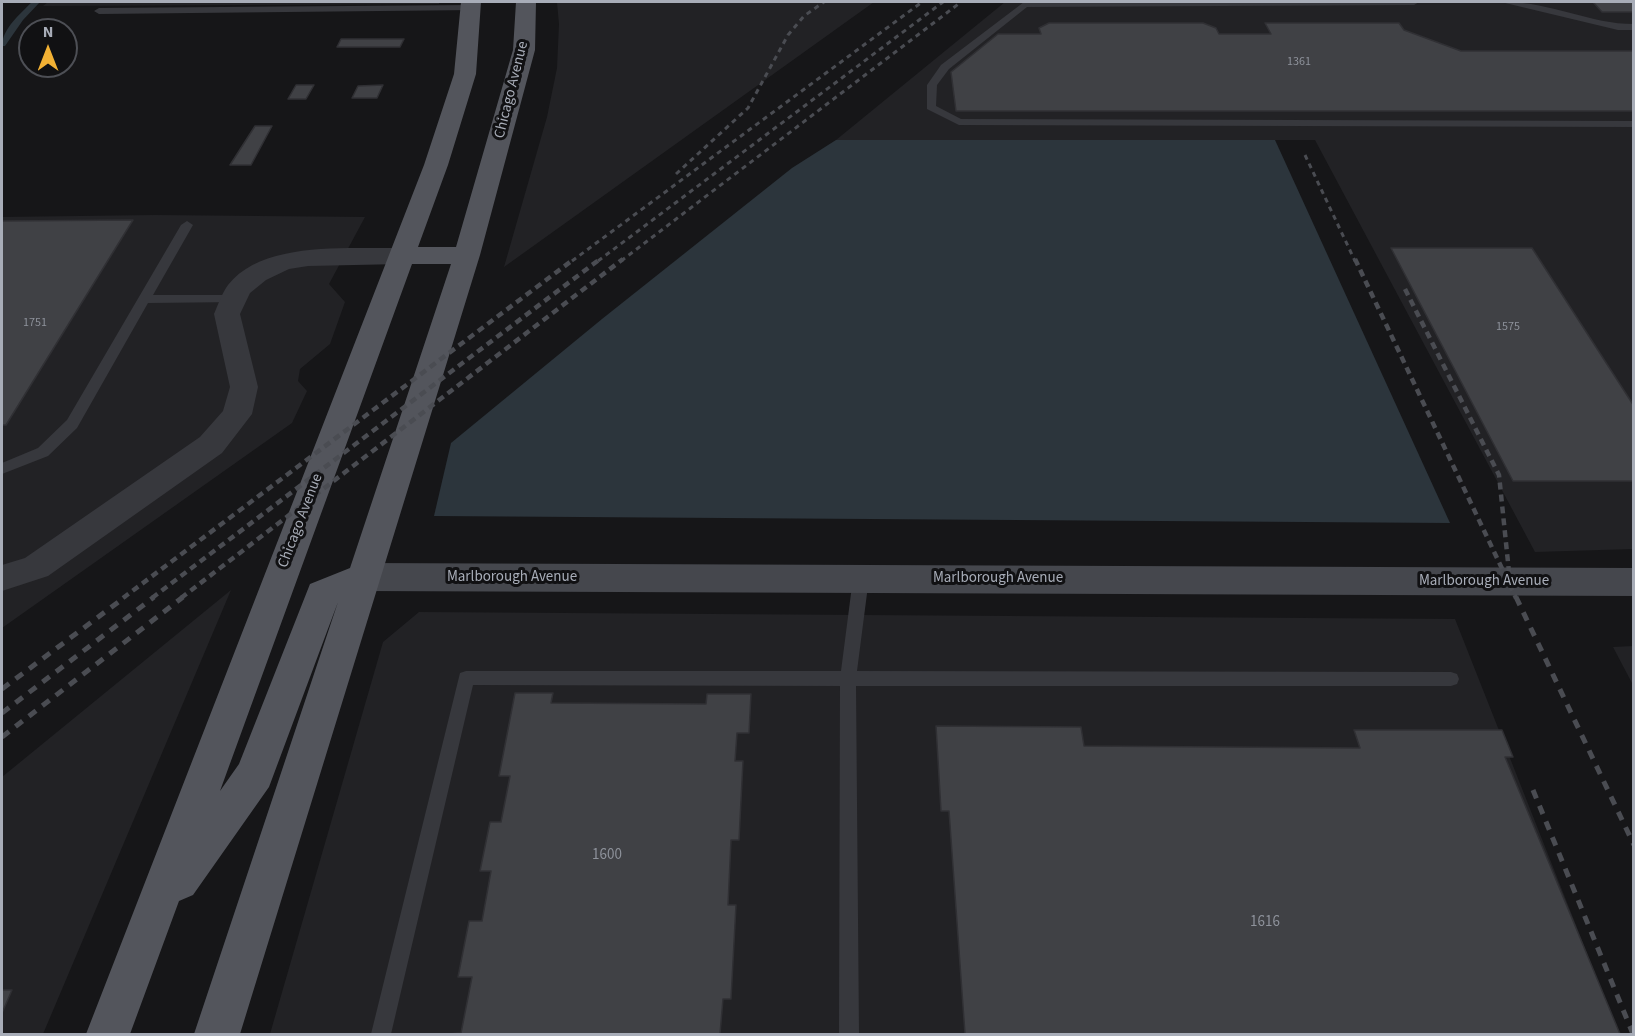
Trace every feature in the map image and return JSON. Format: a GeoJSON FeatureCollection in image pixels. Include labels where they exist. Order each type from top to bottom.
{"type":"FeatureCollection","features":[{"type":"Feature","properties":{"kind":"main road","name":"Chicago Avenue"},"geometry":{"type":"LineString","coordinates":[[217,1035],[467,255],[524,50],[526,2]]}},
{"type":"Feature","properties":{"kind":"main road","name":"Chicago Avenue"},"geometry":{"type":"LineString","coordinates":[[108,1035],[436,165],[465,74],[471,5]]}},
{"type":"Feature","properties":{"kind":"main road"},"geometry":{"type":"LineString","coordinates":[[401,256],[467,255]]}},
{"type":"Feature","properties":{"kind":"main road"},"geometry":{"type":"LineString","coordinates":[[153,915],[255,774],[322,594],[363,577]]}},
{"type":"Feature","properties":{"kind":"street"},"geometry":{"type":"LineString","coordinates":[[2,578],[36,567],[211,445],[237,414],[244,387],[227,315],[239,290],[257,274],[282,262],[308,258],[401,256]]}},
{"type":"Feature","properties":{"kind":"street","name":"Marlborough Avenue"},"geometry":{"type":"LineString","coordinates":[[363,577],[1634,582]]}},
{"type":"Feature","properties":{"kind":"lane"},"geometry":{"type":"LineString","coordinates":[[1414,2],[1025,4],[945,67],[932,86],[931,107],[959,122],[1634,124]]}},
{"type":"Feature","properties":{"kind":"lane"},"geometry":{"type":"LineString","coordinates":[[1506,2],[1546,9],[1618,27],[1634,27]]}},
{"type":"Feature","properties":{"kind":"lane"},"geometry":{"type":"LineString","coordinates":[[99,11],[471,5]]}},
{"type":"Feature","properties":{"kind":"lane"},"geometry":{"type":"LineString","coordinates":[[2,469],[44,452],[72,424],[187,225]]}},
{"type":"Feature","properties":{"kind":"lane"},"geometry":{"type":"LineString","coordinates":[[144,299],[235,299]]}},
{"type":"Feature","properties":{"kind":"lane"},"geometry":{"type":"LineString","coordinates":[[849,1035],[848,678],[861,578]]}},
{"type":"Feature","properties":{"kind":"lane"},"geometry":{"type":"LineString","coordinates":[[381,1035],[466,678],[1451,679]]}},
{"type":"Feature","properties":{"kind":"shaded area"},"geometry":{"type":"Polygon","coordinates":[[[48,2],[439,2],[439,4],[43,6],[48,2]]]}},
{"type":"Feature","properties":{"kind":"shaded area"},"geometry":{"type":"Polygon","coordinates":[[[557,2],[874,2],[504,267],[547,117],[557,68],[559,24],[557,2]]]}},
{"type":"Feature","properties":{"kind":"shaded area"},"geometry":{"type":"Polygon","coordinates":[[[1005,2],[1633,2],[1633,549],[1535,552],[1315,140],[836,140],[1005,2]]]}},
{"type":"Feature","properties":{"kind":"shaded area"},"geometry":{"type":"Polygon","coordinates":[[[836,140],[1275,140],[1450,523],[434,516],[451,443],[792,168],[836,140]]]}},
{"type":"Feature","properties":{"kind":"shaded area"},"geometry":{"type":"Polygon","coordinates":[[[155,215],[365,217],[329,284],[345,302],[330,344],[300,369],[298,381],[307,391],[292,423],[2,628],[2,217],[155,215]]]}},
{"type":"Feature","properties":{"kind":"shaded area"},"geometry":{"type":"Polygon","coordinates":[[[231,590],[43,1034],[2,1034],[2,777],[231,590]]]}},
{"type":"Feature","properties":{"kind":"shaded area"},"geometry":{"type":"Polygon","coordinates":[[[419,612],[1455,619],[1619,1034],[270,1034],[383,642],[419,612]]]}},
{"type":"Feature","properties":{"kind":"shaded area"},"geometry":{"type":"Polygon","coordinates":[[[1634,646],[1633,685],[1613,647],[1634,646]]]}},
{"type":"Feature","properties":{"kind":"building"},"geometry":{"type":"Polygon","coordinates":[[[1593,2],[1634,2],[1634,12],[1602,12],[1593,2]]]}},
{"type":"Feature","properties":{"kind":"building"},"geometry":{"type":"Polygon","coordinates":[[[1049,23],[1203,23],[1216,28],[1219,34],[1271,34],[1265,23],[1399,23],[1404,30],[1461,51],[1634,51],[1634,111],[956,111],[951,72],[998,34],[1041,34],[1039,28],[1049,23]]]}},
{"type":"Feature","properties":{"kind":"building"},"geometry":{"type":"Polygon","coordinates":[[[341,39],[404,39],[400,47],[337,47],[341,39]]]}},
{"type":"Feature","properties":{"kind":"building"},"geometry":{"type":"Polygon","coordinates":[[[296,85],[314,85],[306,99],[288,99],[296,85]]]}},
{"type":"Feature","properties":{"kind":"building"},"geometry":{"type":"Polygon","coordinates":[[[383,85],[377,98],[352,98],[358,86],[383,85]]]}},
{"type":"Feature","properties":{"kind":"building"},"geometry":{"type":"Polygon","coordinates":[[[255,126],[272,126],[251,165],[230,165],[255,126]]]}},
{"type":"Feature","properties":{"kind":"building"},"geometry":{"type":"Polygon","coordinates":[[[133,220],[6,425],[2,425],[2,221],[133,220]]]}},
{"type":"Feature","properties":{"kind":"building"},"geometry":{"type":"Polygon","coordinates":[[[1391,248],[1532,248],[1634,406],[1634,481],[1513,481],[1391,248]]]}},
{"type":"Feature","properties":{"kind":"building"},"geometry":{"type":"Polygon","coordinates":[[[515,693],[553,693],[551,703],[706,704],[707,694],[751,694],[749,733],[737,733],[735,761],[743,761],[739,840],[731,840],[728,905],[736,905],[731,999],[723,999],[720,1034],[447,1034],[461,1033],[472,977],[458,977],[469,921],[482,921],[491,871],[480,871],[490,822],[501,822],[510,776],[499,776],[515,693]]]}},
{"type":"Feature","properties":{"kind":"building"},"geometry":{"type":"Polygon","coordinates":[[[936,726],[1081,727],[1084,746],[1360,748],[1354,730],[1502,730],[1513,757],[1505,757],[1620,1034],[965,1034],[949,811],[941,811],[936,726]]]}},
{"type":"Feature","properties":{"kind":"building"},"geometry":{"type":"Polygon","coordinates":[[[2,990],[12,990],[2,1013],[2,990]]]}},
{"type":"Feature","properties":{"kind":"waterway"},"geometry":{"type":"LineString","coordinates":[[2,44],[20,18],[36,2]]}},
{"type":"Feature","properties":{"kind":"railway"},"geometry":{"type":"LineString","coordinates":[[676,174],[748,108],[788,35],[804,16],[824,2]]}},
{"type":"Feature","properties":{"kind":"railway"},"geometry":{"type":"LineString","coordinates":[[572,261],[922,2]]}},
{"type":"Feature","properties":{"kind":"railway"},"geometry":{"type":"LineString","coordinates":[[598,261],[943,2]]}},
{"type":"Feature","properties":{"kind":"railway"},"geometry":{"type":"LineString","coordinates":[[621,261],[961,2]]}},
{"type":"Feature","properties":{"kind":"railway"},"geometry":{"type":"LineString","coordinates":[[1305,155],[1355,261]]}},
{"type":"Feature","properties":{"kind":"railway"},"geometry":{"type":"LineString","coordinates":[[123,598],[574,259]]}},
{"type":"Feature","properties":{"kind":"railway"},"geometry":{"type":"LineString","coordinates":[[152,598],[600,259]]}},
{"type":"Feature","properties":{"kind":"railway"},"geometry":{"type":"LineString","coordinates":[[181,598],[623,259]]}},
{"type":"Feature","properties":{"kind":"railway"},"geometry":{"type":"LineString","coordinates":[[1355,259],[1516,598]]}},
{"type":"Feature","properties":{"kind":"railway"},"geometry":{"type":"LineString","coordinates":[[1405,289],[1499,475],[1509,572]]}},
{"type":"Feature","properties":{"kind":"railway"},"geometry":{"type":"LineString","coordinates":[[2,689],[125,597]]}},
{"type":"Feature","properties":{"kind":"railway"},"geometry":{"type":"LineString","coordinates":[[2,713],[154,597]]}},
{"type":"Feature","properties":{"kind":"railway"},"geometry":{"type":"LineString","coordinates":[[2,737],[183,597]]}},
{"type":"Feature","properties":{"kind":"railway"},"geometry":{"type":"LineString","coordinates":[[1516,597],[1634,845]]}},
{"type":"Feature","properties":{"kind":"railway"},"geometry":{"type":"LineString","coordinates":[[1533,790],[1633,1034]]}}]}
